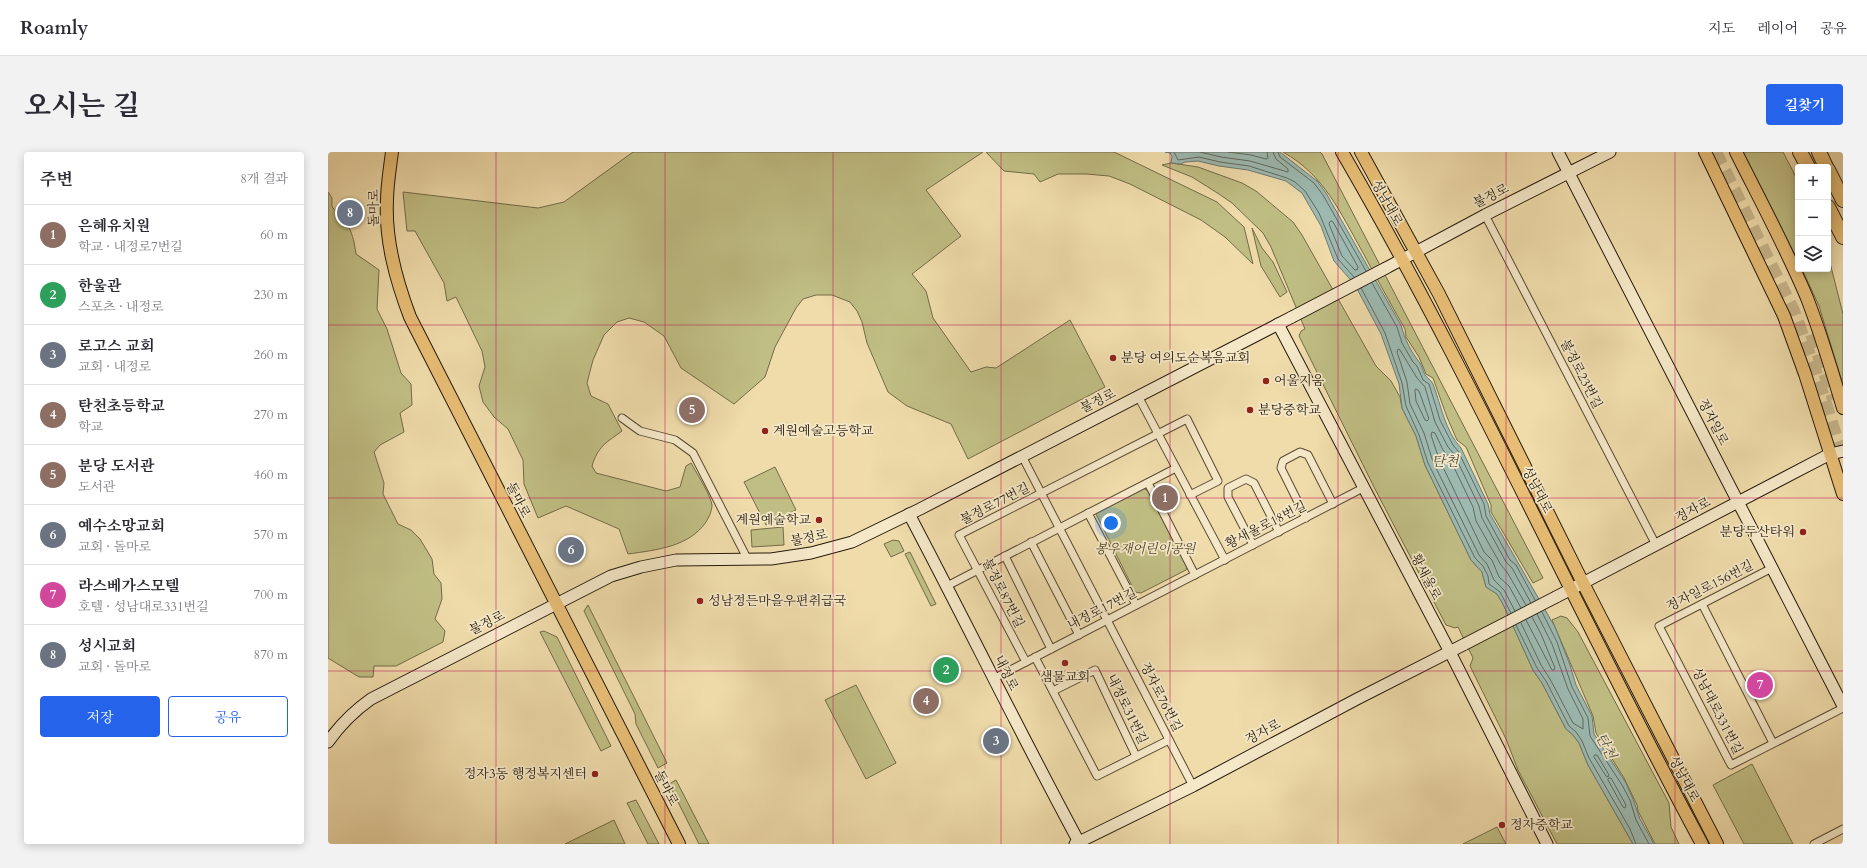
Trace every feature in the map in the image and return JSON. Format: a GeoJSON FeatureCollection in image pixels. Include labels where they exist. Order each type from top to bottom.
{"type":"FeatureCollection","features":[{"type":"Feature","properties":{"kind":"highway"},"geometry":{"type":"LineString","coordinates":[[1800,152],[1806,164]]}},
{"type":"Feature","properties":{"kind":"highway"},"geometry":{"type":"LineString","coordinates":[[1819,152],[1825,164]]}},
{"type":"Feature","properties":{"kind":"highway"},"geometry":{"type":"LineString","coordinates":[[1831,176],[1843,200]]}},
{"type":"Feature","properties":{"kind":"highway"},"geometry":{"type":"LineString","coordinates":[[1831,213],[1843,237]]}},
{"type":"Feature","properties":{"kind":"main road","name":"돌마로"},"geometry":{"type":"LineString","coordinates":[[392,152],[387,200],[387,220],[392,258],[410,317],[679,844]]}},
{"type":"Feature","properties":{"kind":"main road","name":"성남대로"},"geometry":{"type":"LineString","coordinates":[[1342,152],[1402,260],[1521,489],[1570,589],[1702,844]]}},
{"type":"Feature","properties":{"kind":"main road","name":"성남대로"},"geometry":{"type":"LineString","coordinates":[[1361,152],[1439,294],[1583,582],[1717,844]]}},
{"type":"Feature","properties":{"kind":"main road","name":"정자일로"},"geometry":{"type":"LineString","coordinates":[[1558,152],[1843,707]]}},
{"type":"Feature","properties":{"kind":"main road","name":"불정로"},"geometry":{"type":"LineString","coordinates":[[328,742],[354,712],[371,699],[611,576],[641,567],[676,560],[771,559],[835,547],[852,542],[1292,317],[1402,260],[1485,214],[1610,152]]}},
{"type":"Feature","properties":{"kind":"main road"},"geometry":{"type":"LineString","coordinates":[[1705,152],[1784,316],[1805,374],[1843,494]]}},
{"type":"Feature","properties":{"kind":"main road"},"geometry":{"type":"LineString","coordinates":[[1736,152],[1781,241],[1807,299],[1825,348],[1843,408]]}},
{"type":"Feature","properties":{"kind":"main road","name":"황새울로"},"geometry":{"type":"LineString","coordinates":[[1278,324],[1450,652],[1547,844]]}},
{"type":"Feature","properties":{"kind":"main road","name":"정자로"},"geometry":{"type":"LineString","coordinates":[[1078,843],[1193,786],[1357,699],[1830,454],[1843,451]]}},
{"type":"Feature","properties":{"kind":"main road","name":"내정로"},"geometry":{"type":"LineString","coordinates":[[909,514],[947,586],[992,679],[1078,843]]}},
{"type":"Feature","properties":{"kind":"street","name":"불정로23번길"},"geometry":{"type":"LineString","coordinates":[[1485,214],[1656,545]]}},
{"type":"Feature","properties":{"kind":"street"},"geometry":{"type":"LineString","coordinates":[[1138,396],[1225,560]]}},
{"type":"Feature","properties":{"kind":"street"},"geometry":{"type":"LineString","coordinates":[[622,418],[640,431],[663,439],[675,440],[686,446],[693,453],[748,560]]}},
{"type":"Feature","properties":{"kind":"street"},"geometry":{"type":"LineString","coordinates":[[1041,493],[1187,419],[1218,481],[1190,495]]}},
{"type":"Feature","properties":{"kind":"street"},"geometry":{"type":"LineString","coordinates":[[1306,518],[1281,468],[1283,461],[1300,452],[1308,455],[1333,504]]}},
{"type":"Feature","properties":{"kind":"street","name":"불정로77번길"},"geometry":{"type":"LineString","coordinates":[[1022,456],[1107,620]]}},
{"type":"Feature","properties":{"kind":"street"},"geometry":{"type":"LineString","coordinates":[[947,586],[1176,468]]}},
{"type":"Feature","properties":{"kind":"street"},"geometry":{"type":"LineString","coordinates":[[1253,545],[1228,497],[1228,488],[1246,479],[1254,483],[1278,532]]}},
{"type":"Feature","properties":{"kind":"street"},"geometry":{"type":"LineString","coordinates":[[1148,483],[1195,575]]}},
{"type":"Feature","properties":{"kind":"street","name":"황새울로18번길"},"geometry":{"type":"LineString","coordinates":[[1180,582],[1363,488]]}},
{"type":"Feature","properties":{"kind":"street","name":"불정로77번길"},"geometry":{"type":"LineString","coordinates":[[959,536],[1041,493]]}},
{"type":"Feature","properties":{"kind":"street"},"geometry":{"type":"LineString","coordinates":[[1088,513],[1136,605]]}},
{"type":"Feature","properties":{"kind":"street","name":"불정로87번길"},"geometry":{"type":"LineString","coordinates":[[959,536],[1026,662]]}},
{"type":"Feature","properties":{"kind":"street"},"geometry":{"type":"LineString","coordinates":[[1031,542],[1079,634]]}},
{"type":"Feature","properties":{"kind":"street"},"geometry":{"type":"LineString","coordinates":[[1005,556],[1051,649]]}},
{"type":"Feature","properties":{"kind":"street","name":"정자일로156번길"},"geometry":{"type":"LineString","coordinates":[[1660,626],[1772,568]]}},
{"type":"Feature","properties":{"kind":"street","name":"내정로17번길"},"geometry":{"type":"LineString","coordinates":[[992,679],[1180,582]]}},
{"type":"Feature","properties":{"kind":"street"},"geometry":{"type":"LineString","coordinates":[[1702,604],[1773,743]]}},
{"type":"Feature","properties":{"kind":"street","name":"정자로76번길"},"geometry":{"type":"LineString","coordinates":[[1107,620],[1193,786]]}},
{"type":"Feature","properties":{"kind":"street","name":"성남대로331번길"},"geometry":{"type":"LineString","coordinates":[[1660,626],[1732,765],[1843,707]]}},
{"type":"Feature","properties":{"kind":"street"},"geometry":{"type":"LineString","coordinates":[[1035,657],[1053,691]]}},
{"type":"Feature","properties":{"kind":"street","name":"내정로31번길"},"geometry":{"type":"LineString","coordinates":[[1136,756],[1095,670],[1053,691],[1097,776],[1169,740]]}},
{"type":"Feature","properties":{"kind":"street"},"geometry":{"type":"LineString","coordinates":[[1814,844],[1823,842],[1843,829]]}},
{"type":"Feature","properties":{"kind":"green space"},"geometry":{"type":"Polygon","coordinates":[[[633,152],[983,152],[926,190],[961,236],[912,274],[926,291],[933,318],[971,372],[986,367],[996,368],[1070,320],[1105,387],[968,459],[951,424],[907,406],[888,392],[867,343],[862,322],[857,311],[850,302],[832,295],[816,295],[803,299],[796,308],[775,347],[765,377],[734,404],[681,368],[664,336],[644,322],[629,318],[617,322],[604,335],[593,360],[587,383],[591,396],[608,404],[622,431],[600,449],[592,466],[596,473],[666,491],[680,487],[686,466],[691,463],[711,501],[711,512],[706,522],[691,537],[661,549],[628,554],[619,529],[566,506],[538,518],[524,484],[523,460],[508,429],[494,417],[483,402],[479,386],[485,367],[482,351],[456,297],[447,301],[444,283],[415,231],[407,231],[403,192],[538,208],[564,202],[633,152]]]}},
{"type":"Feature","properties":{"kind":"green space"},"geometry":{"type":"Polygon","coordinates":[[[986,152],[1114,152],[1217,202],[1244,227],[1253,264],[1225,237],[1201,220],[1130,184],[1109,176],[1086,174],[1058,174],[1040,182],[1034,174],[1004,171],[986,152]]]}},
{"type":"Feature","properties":{"kind":"green space"},"geometry":{"type":"Polygon","coordinates":[[[1283,152],[1320,152],[1322,154],[1543,578],[1533,583],[1491,512],[1491,505],[1466,447],[1457,440],[1433,378],[1426,374],[1419,357],[1406,337],[1405,329],[1346,222],[1320,183],[1297,161],[1283,152]]]}},
{"type":"Feature","properties":{"kind":"green space"},"geometry":{"type":"Polygon","coordinates":[[[1743,152],[1783,152],[1795,175],[1795,255],[1743,152]]]}},
{"type":"Feature","properties":{"kind":"green space"},"geometry":{"type":"Polygon","coordinates":[[[1171,163],[1198,167],[1242,183],[1256,191],[1293,222],[1302,235],[1376,366],[1391,381],[1400,397],[1402,408],[1416,436],[1425,465],[1471,560],[1482,572],[1486,587],[1497,594],[1503,604],[1533,670],[1542,683],[1566,729],[1579,743],[1588,765],[1633,844],[1557,844],[1518,770],[1506,739],[1470,666],[1473,658],[1458,627],[1455,628],[1446,625],[1375,489],[1299,336],[1301,331],[1305,329],[1271,247],[1263,233],[1232,203],[1192,177],[1162,165],[1171,163]]]}},
{"type":"Feature","properties":{"kind":"green space"},"geometry":{"type":"Polygon","coordinates":[[[328,192],[332,198],[332,207],[346,223],[352,234],[356,254],[379,270],[377,309],[387,329],[401,373],[411,384],[412,405],[400,413],[404,432],[380,445],[374,452],[384,483],[383,494],[398,524],[411,530],[420,539],[432,559],[434,574],[441,583],[442,599],[435,619],[445,631],[443,642],[396,666],[374,666],[373,677],[359,677],[328,658],[328,192]]]}},
{"type":"Feature","properties":{"kind":"green space"},"geometry":{"type":"Polygon","coordinates":[[[1252,228],[1262,248],[1273,262],[1287,292],[1280,297],[1261,266],[1252,228]]]}},
{"type":"Feature","properties":{"kind":"green space"},"geometry":{"type":"Polygon","coordinates":[[[1831,267],[1843,314],[1843,385],[1819,306],[1803,272],[1831,272],[1831,267]]]}},
{"type":"Feature","properties":{"kind":"green space"},"geometry":{"type":"Polygon","coordinates":[[[775,467],[796,510],[766,525],[744,482],[775,467]]]}},
{"type":"Feature","properties":{"kind":"green space","name":"봉우재어린이공원"},"geometry":{"type":"Polygon","coordinates":[[[1143,488],[1148,491],[1187,567],[1186,570],[1141,593],[1135,592],[1094,510],[1143,488]]]}},
{"type":"Feature","properties":{"kind":"green space"},"geometry":{"type":"Polygon","coordinates":[[[783,527],[784,545],[752,547],[751,530],[783,527]]]}},
{"type":"Feature","properties":{"kind":"green space"},"geometry":{"type":"Polygon","coordinates":[[[893,540],[899,541],[904,551],[891,557],[884,544],[893,540]]]}},
{"type":"Feature","properties":{"kind":"green space"},"geometry":{"type":"Polygon","coordinates":[[[910,552],[936,604],[931,606],[905,554],[910,552]]]}},
{"type":"Feature","properties":{"kind":"green space"},"geometry":{"type":"Polygon","coordinates":[[[588,605],[667,763],[658,768],[636,724],[635,714],[584,611],[588,605]]]}},
{"type":"Feature","properties":{"kind":"green space"},"geometry":{"type":"Polygon","coordinates":[[[1561,616],[1567,618],[1578,632],[1669,803],[1671,827],[1679,844],[1655,844],[1638,811],[1637,805],[1624,778],[1596,733],[1593,716],[1552,620],[1561,616]]]}},
{"type":"Feature","properties":{"kind":"green space"},"geometry":{"type":"Polygon","coordinates":[[[544,631],[557,637],[611,746],[601,751],[540,632],[544,631]]]}},
{"type":"Feature","properties":{"kind":"green space"},"geometry":{"type":"Polygon","coordinates":[[[856,685],[896,763],[866,779],[825,700],[856,685]]]}},
{"type":"Feature","properties":{"kind":"green space"},"geometry":{"type":"Polygon","coordinates":[[[1752,764],[1793,844],[1744,844],[1713,785],[1752,764]]]}},
{"type":"Feature","properties":{"kind":"green space"},"geometry":{"type":"Polygon","coordinates":[[[676,780],[709,844],[699,844],[669,784],[676,780]]]}},
{"type":"Feature","properties":{"kind":"green space"},"geometry":{"type":"Polygon","coordinates":[[[636,800],[659,844],[648,844],[627,803],[636,800]]]}},
{"type":"Feature","properties":{"kind":"green space"},"geometry":{"type":"Polygon","coordinates":[[[614,820],[625,844],[565,844],[614,820]]]}},
{"type":"Feature","properties":{"kind":"green space"},"geometry":{"type":"Polygon","coordinates":[[[1497,827],[1506,844],[1463,844],[1497,827]]]}},
{"type":"Feature","properties":{"kind":"water","name":"탄천"},"geometry":{"type":"Polygon","coordinates":[[[1165,152],[1280,152],[1317,181],[1326,193],[1401,325],[1404,336],[1414,355],[1421,364],[1425,375],[1433,384],[1447,426],[1461,448],[1488,504],[1490,514],[1555,627],[1576,685],[1592,716],[1594,734],[1626,783],[1640,819],[1654,844],[1633,844],[1588,765],[1579,743],[1566,729],[1542,683],[1533,670],[1503,604],[1497,594],[1486,587],[1482,572],[1471,560],[1425,465],[1416,436],[1402,408],[1399,384],[1381,334],[1355,285],[1334,261],[1321,226],[1302,193],[1286,181],[1248,170],[1219,166],[1198,161],[1185,162],[1181,164],[1171,163],[1172,156],[1170,153],[1165,152]]]}},
{"type":"Feature","properties":{"kind":"tunnel"},"geometry":{"type":"LineString","coordinates":[[1715,152],[1793,311],[1813,366],[1843,460]]}},
{"type":"Feature","properties":{"kind":"tunnel"},"geometry":{"type":"LineString","coordinates":[[1812,334],[1834,399]]}},
{"type":"Feature","properties":{"kind":"place","name":"성시교회"},"geometry":{"type":"Point","coordinates":[350,213]}},
{"type":"Feature","properties":{"kind":"place","name":"분당 여의도순복음교회"},"geometry":{"type":"Point","coordinates":[1113,358]}},
{"type":"Feature","properties":{"kind":"place","name":"어울지움"},"geometry":{"type":"Point","coordinates":[1266,381]}},
{"type":"Feature","properties":{"kind":"place","name":"분당 도서관"},"geometry":{"type":"Point","coordinates":[692,410]}},
{"type":"Feature","properties":{"kind":"place","name":"분당중학교"},"geometry":{"type":"Point","coordinates":[1250,410]}},
{"type":"Feature","properties":{"kind":"place","name":"계원예술고등학교"},"geometry":{"type":"Point","coordinates":[765,431]}},
{"type":"Feature","properties":{"kind":"place","name":"은혜유치원"},"geometry":{"type":"Point","coordinates":[1165,498]}},
{"type":"Feature","properties":{"kind":"place","name":"계원예술학교"},"geometry":{"type":"Point","coordinates":[819,520]}},
{"type":"Feature","properties":{"kind":"place","name":"분당두산타워"},"geometry":{"type":"Point","coordinates":[1803,532]}},
{"type":"Feature","properties":{"kind":"place","name":"예수소망교회"},"geometry":{"type":"Point","coordinates":[571,550]}},
{"type":"Feature","properties":{"kind":"place","name":"성남정든마을우편취급국"},"geometry":{"type":"Point","coordinates":[700,601]}},
{"type":"Feature","properties":{"kind":"place","name":"샘물교회"},"geometry":{"type":"Point","coordinates":[1065,663]}},
{"type":"Feature","properties":{"kind":"place","name":"한울관"},"geometry":{"type":"Point","coordinates":[946,670]}},
{"type":"Feature","properties":{"kind":"place","name":"라스베가스모텔"},"geometry":{"type":"Point","coordinates":[1760,685]}},
{"type":"Feature","properties":{"kind":"place","name":"탄천초등학교"},"geometry":{"type":"Point","coordinates":[926,701]}},
{"type":"Feature","properties":{"kind":"place","name":"로고스 교회"},"geometry":{"type":"Point","coordinates":[996,741]}},
{"type":"Feature","properties":{"kind":"place","name":"정자3동 행정복지센터"},"geometry":{"type":"Point","coordinates":[595,774]}},
{"type":"Feature","properties":{"kind":"place","name":"정자중학교"},"geometry":{"type":"Point","coordinates":[1502,825]}}]}
